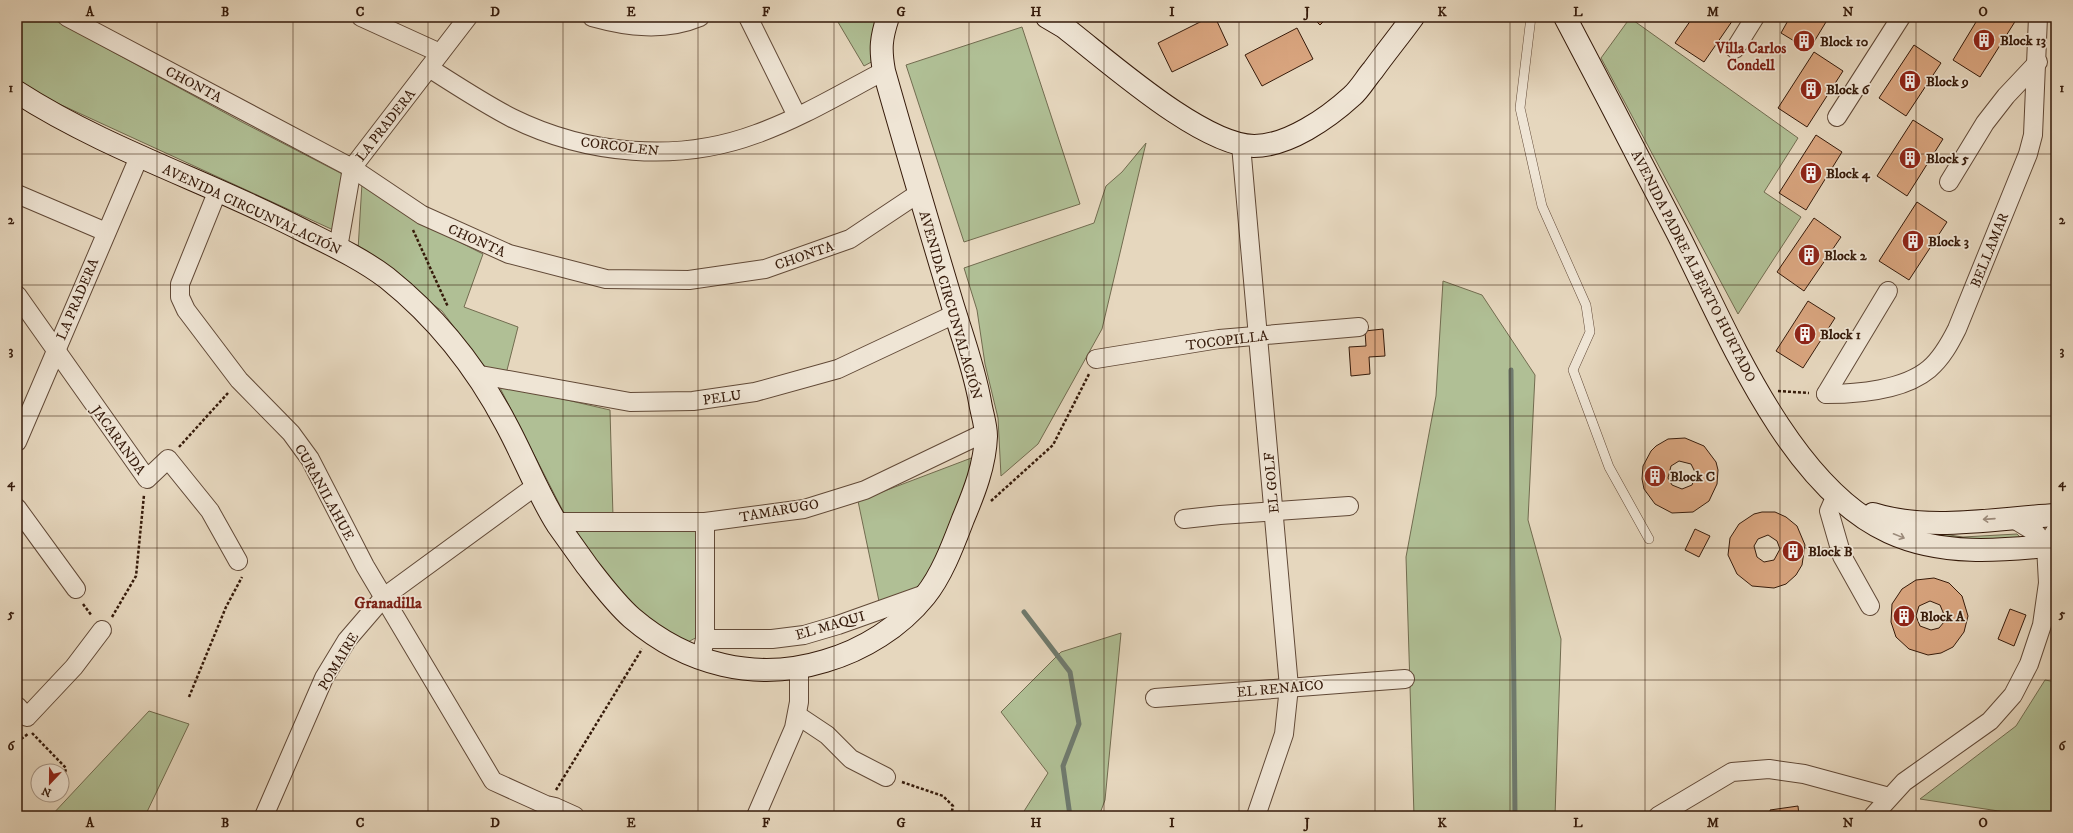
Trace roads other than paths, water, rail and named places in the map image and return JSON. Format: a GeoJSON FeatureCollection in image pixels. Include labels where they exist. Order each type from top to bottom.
{"type":"FeatureCollection","features":[{"type":"Feature","properties":{"kind":"street","name":"CHONTA"},"geometry":{"type":"LineString","coordinates":[[67,17],[352,168],[422,215],[509,254],[606,279],[689,280],[765,268],[850,240],[919,193]]}},
{"type":"Feature","properties":{"kind":"street"},"geometry":{"type":"LineString","coordinates":[[361,17],[440,54]]}},
{"type":"Feature","properties":{"kind":"street","name":"LA PRADERA"},"geometry":{"type":"LineString","coordinates":[[338,248],[352,168],[468,17]]}},
{"type":"Feature","properties":{"kind":"street"},"geometry":{"type":"LineString","coordinates":[[592,17],[617,24],[641,28],[666,26],[700,17]]}},
{"type":"Feature","properties":{"kind":"street"},"geometry":{"type":"LineString","coordinates":[[748,17],[797,116]]}},
{"type":"Feature","properties":{"kind":"street","name":"AVENIDA CIRCUNVALACIÓN"},"geometry":{"type":"LineString","coordinates":[[17,92],[90,134],[139,157],[218,190],[338,248],[383,275],[409,297],[456,346],[504,420],[556,522],[601,585],[627,614],[651,634],[675,648],[703,649],[728,667],[758,671],[799,668],[828,661],[858,649],[889,631],[910,613],[928,593],[945,562],[973,496],[984,455],[986,432],[974,372],[955,314],[884,71],[881,53],[882,36],[888,17]]}},
{"type":"Feature","properties":{"kind":"street"},"geometry":{"type":"LineString","coordinates":[[1047,17],[1064,27],[1171,110],[1223,139],[1241,145],[1267,145],[1280,141],[1325,118],[1353,95],[1413,17]]}},
{"type":"Feature","properties":{"kind":"street","name":"AVENIDA PADRE ALBERTO HURTADO"},"geometry":{"type":"LineString","coordinates":[[1565,17],[1756,389],[1799,454],[1839,498],[1877,526],[1921,544],[1957,550],[2053,540]]}},
{"type":"Feature","properties":{"kind":"street"},"geometry":{"type":"LineString","coordinates":[[1735,49],[1755,17]]}},
{"type":"Feature","properties":{"kind":"street"},"geometry":{"type":"LineString","coordinates":[[1837,117],[1901,17]]}},
{"type":"Feature","properties":{"kind":"street","name":"BELLAMAR"},"geometry":{"type":"LineString","coordinates":[[1888,291],[1826,394],[1847,394],[1873,390],[1914,378],[1929,369],[1948,345],[1957,329],[2028,154],[2033,135],[2038,62],[2038,17]]}},
{"type":"Feature","properties":{"kind":"street"},"geometry":{"type":"LineString","coordinates":[[1949,182],[1985,123],[2006,96],[2038,62]]}},
{"type":"Feature","properties":{"kind":"street","name":"CORCOLEN"},"geometry":{"type":"LineString","coordinates":[[429,68],[513,118],[548,133],[594,146],[650,153],[702,149],[756,134],[797,116],[884,71]]}},
{"type":"Feature","properties":{"kind":"street","name":"EL GOLF"},"geometry":{"type":"LineString","coordinates":[[1241,145],[1257,336],[1290,687],[1284,734],[1256,816]]}},
{"type":"Feature","properties":{"kind":"street","name":"LA PRADERA"},"geometry":{"type":"LineString","coordinates":[[17,442],[139,157]]}},
{"type":"Feature","properties":{"kind":"street","name":"CURANILAHUE"},"geometry":{"type":"LineString","coordinates":[[218,190],[180,284],[180,297],[186,310],[239,380],[291,433],[310,459],[365,566],[493,781],[540,811]]}},
{"type":"Feature","properties":{"kind":"street"},"geometry":{"type":"LineString","coordinates":[[17,194],[106,232]]}},
{"type":"Feature","properties":{"kind":"street","name":"JACARANDA"},"geometry":{"type":"LineString","coordinates":[[17,295],[55,351],[147,479],[168,459],[210,511],[238,561]]}},
{"type":"Feature","properties":{"kind":"street","name":"PELU"},"geometry":{"type":"LineString","coordinates":[[475,374],[630,402],[693,400],[755,392],[838,369],[955,314]]}},
{"type":"Feature","properties":{"kind":"street","name":"TOCOPILLA"},"geometry":{"type":"LineString","coordinates":[[1096,359],[1219,339],[1359,327]]}},
{"type":"Feature","properties":{"kind":"street","name":"TAMARUGO"},"geometry":{"type":"LineString","coordinates":[[556,522],[705,522],[804,509],[865,490],[986,432]]}},
{"type":"Feature","properties":{"kind":"street","name":"POMAIRE"},"geometry":{"type":"LineString","coordinates":[[264,816],[324,678],[347,640],[384,597],[536,485]]}},
{"type":"Feature","properties":{"kind":"street"},"geometry":{"type":"LineString","coordinates":[[1839,498],[1829,511],[1842,556],[1870,606]]}},
{"type":"Feature","properties":{"kind":"street","name":"AVENIDA PADRE ALBERTO HURTADO"},"geometry":{"type":"LineString","coordinates":[[1839,498],[1879,516],[1917,523],[1953,523],[2056,515]]}},
{"type":"Feature","properties":{"kind":"street"},"geometry":{"type":"LineString","coordinates":[[1184,519],[1349,506]]}},
{"type":"Feature","properties":{"kind":"street"},"geometry":{"type":"LineString","coordinates":[[17,508],[76,589]]}},
{"type":"Feature","properties":{"kind":"street"},"geometry":{"type":"LineString","coordinates":[[1873,816],[1889,797],[1926,765],[1961,743],[1990,721],[2013,695],[2029,664],[2042,625],[2053,540],[2035,532],[2012,518]]}},
{"type":"Feature","properties":{"kind":"street"},"geometry":{"type":"LineString","coordinates":[[703,649],[705,522]]}},
{"type":"Feature","properties":{"kind":"street","name":"EL MAQUI"},"geometry":{"type":"LineString","coordinates":[[703,649],[804,635],[838,625],[928,593]]}},
{"type":"Feature","properties":{"kind":"street"},"geometry":{"type":"LineString","coordinates":[[22,711],[74,667],[102,630]]}},
{"type":"Feature","properties":{"kind":"street"},"geometry":{"type":"LineString","coordinates":[[756,816],[794,728],[800,702],[799,668]]}},
{"type":"Feature","properties":{"kind":"street","name":"EL RENAICO"},"geometry":{"type":"LineString","coordinates":[[1155,698],[1405,679]]}},
{"type":"Feature","properties":{"kind":"street"},"geometry":{"type":"LineString","coordinates":[[797,715],[827,735],[851,759],[886,777]]}},
{"type":"Feature","properties":{"kind":"street"},"geometry":{"type":"LineString","coordinates":[[1658,816],[1732,772],[1769,769],[1804,774],[1889,797]]}},
{"type":"Feature","properties":{"kind":"street"},"geometry":{"type":"LineString","coordinates":[[540,811],[555,807],[575,816]]}},
{"type":"Feature","properties":{"kind":"lane"},"geometry":{"type":"LineString","coordinates":[[1531,17],[1520,108],[1542,206],[1586,304],[1590,332],[1573,370],[1609,467],[1649,539]]}},
{"type":"Feature","properties":{"kind":"waterway"},"geometry":{"type":"LineString","coordinates":[[1511,370],[1515,816]]}},
{"type":"Feature","properties":{"kind":"waterway"},"geometry":{"type":"LineString","coordinates":[[1024,612],[1070,672],[1079,724],[1063,766],[1070,816]]}},
{"type":"Feature","properties":{"kind":"place","name":"Block 13"},"geometry":{"type":"Point","coordinates":[1984,40]}},
{"type":"Feature","properties":{"kind":"place","name":"Block 10"},"geometry":{"type":"Point","coordinates":[1804,41]}},
{"type":"Feature","properties":{"kind":"place","name":"Block 9"},"geometry":{"type":"Point","coordinates":[1910,81]}},
{"type":"Feature","properties":{"kind":"place","name":"Block 6"},"geometry":{"type":"Point","coordinates":[1811,89]}},
{"type":"Feature","properties":{"kind":"place","name":"Block 5"},"geometry":{"type":"Point","coordinates":[1910,158]}},
{"type":"Feature","properties":{"kind":"place","name":"Block 4"},"geometry":{"type":"Point","coordinates":[1811,173]}},
{"type":"Feature","properties":{"kind":"place","name":"Block 3"},"geometry":{"type":"Point","coordinates":[1913,241]}},
{"type":"Feature","properties":{"kind":"place","name":"Block 2"},"geometry":{"type":"Point","coordinates":[1809,255]}},
{"type":"Feature","properties":{"kind":"place","name":"Block 1"},"geometry":{"type":"Point","coordinates":[1805,334]}},
{"type":"Feature","properties":{"kind":"place","name":"Block C"},"geometry":{"type":"Point","coordinates":[1655,476]}},
{"type":"Feature","properties":{"kind":"place","name":"Block B"},"geometry":{"type":"Point","coordinates":[1793,551]}},
{"type":"Feature","properties":{"kind":"place","name":"Block A"},"geometry":{"type":"Point","coordinates":[1904,616]}},
{"type":"Feature","properties":{"kind":"district","name":"Villa Carlos Condell"},"geometry":{"type":"Point","coordinates":[1751,56]}},
{"type":"Feature","properties":{"kind":"district","name":"Granadilla"},"geometry":{"type":"Point","coordinates":[388,602]}}]}
